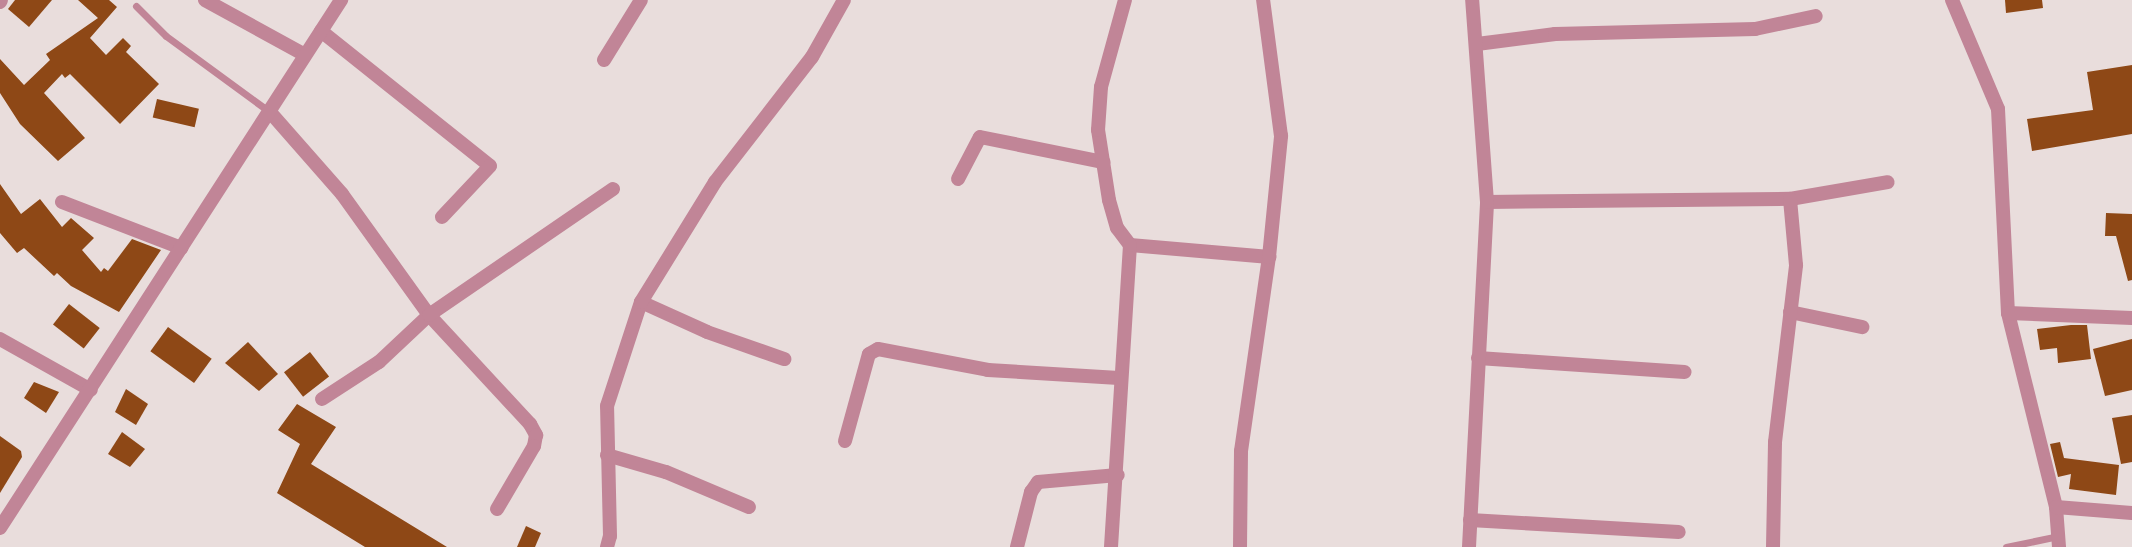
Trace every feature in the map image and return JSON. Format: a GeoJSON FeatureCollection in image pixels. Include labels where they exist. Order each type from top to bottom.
{"type":"FeatureCollection","features":[{"type":"Feature","properties":{"kind":"street"},"geometry":{"type":"LineString","coordinates":[[205,0],[305,55]]}},
{"type":"Feature","properties":{"kind":"street"},"geometry":{"type":"LineString","coordinates":[[0,528],[341,0]]}},
{"type":"Feature","properties":{"kind":"street"},"geometry":{"type":"LineString","coordinates":[[604,60],[641,0]]}},
{"type":"Feature","properties":{"kind":"street"},"geometry":{"type":"LineString","coordinates":[[607,547],[610,536],[607,406],[641,302],[715,182],[812,57],[844,0]]}},
{"type":"Feature","properties":{"kind":"street"},"geometry":{"type":"LineString","coordinates":[[1111,547],[1118,475],[1119,378],[1130,245],[1117,228],[1098,130],[1101,87],[1125,0]]}},
{"type":"Feature","properties":{"kind":"street"},"geometry":{"type":"LineString","coordinates":[[1240,547],[1241,452],[1269,257],[1281,136],[1263,0]]}},
{"type":"Feature","properties":{"kind":"street"},"geometry":{"type":"LineString","coordinates":[[1469,547],[1487,202],[1472,0]]}},
{"type":"Feature","properties":{"kind":"street"},"geometry":{"type":"LineString","coordinates":[[1952,0],[1998,109],[2003,140],[2008,313],[2056,507],[2059,542]]}},
{"type":"Feature","properties":{"kind":"street"},"geometry":{"type":"LineString","coordinates":[[1477,44],[1555,34],[1755,29],[1816,16]]}},
{"type":"Feature","properties":{"kind":"street"},"geometry":{"type":"LineString","coordinates":[[321,31],[490,166],[442,217]]}},
{"type":"Feature","properties":{"kind":"street"},"geometry":{"type":"LineString","coordinates":[[270,112],[342,194],[429,315],[530,424],[536,435],[534,446],[497,509]]}},
{"type":"Feature","properties":{"kind":"street"},"geometry":{"type":"LineString","coordinates":[[958,179],[980,137],[1103,162]]}},
{"type":"Feature","properties":{"kind":"street"},"geometry":{"type":"LineString","coordinates":[[1487,202],[1790,199],[1888,182]]}},
{"type":"Feature","properties":{"kind":"street"},"geometry":{"type":"LineString","coordinates":[[322,399],[379,362],[429,315],[613,189]]}},
{"type":"Feature","properties":{"kind":"street"},"geometry":{"type":"LineString","coordinates":[[1773,547],[1775,442],[1796,265],[1790,199]]}},
{"type":"Feature","properties":{"kind":"street"},"geometry":{"type":"LineString","coordinates":[[62,202],[181,248]]}},
{"type":"Feature","properties":{"kind":"street"},"geometry":{"type":"LineString","coordinates":[[1130,245],[1269,257]]}},
{"type":"Feature","properties":{"kind":"street"},"geometry":{"type":"LineString","coordinates":[[641,302],[707,333],[784,359]]}},
{"type":"Feature","properties":{"kind":"street"},"geometry":{"type":"LineString","coordinates":[[1790,312],[1862,327]]}},
{"type":"Feature","properties":{"kind":"street"},"geometry":{"type":"LineString","coordinates":[[2008,313],[2132,318]]}},
{"type":"Feature","properties":{"kind":"street"},"geometry":{"type":"LineString","coordinates":[[0,339],[91,390]]}},
{"type":"Feature","properties":{"kind":"street"},"geometry":{"type":"LineString","coordinates":[[845,441],[869,354],[878,349],[988,370],[1119,378]]}},
{"type":"Feature","properties":{"kind":"street"},"geometry":{"type":"LineString","coordinates":[[1478,358],[1685,372]]}},
{"type":"Feature","properties":{"kind":"street"},"geometry":{"type":"LineString","coordinates":[[608,455],[666,472],[748,507]]}},
{"type":"Feature","properties":{"kind":"street"},"geometry":{"type":"LineString","coordinates":[[1017,547],[1031,492],[1038,482],[1118,475]]}},
{"type":"Feature","properties":{"kind":"street"},"geometry":{"type":"LineString","coordinates":[[2056,507],[2132,513]]}},
{"type":"Feature","properties":{"kind":"street"},"geometry":{"type":"LineString","coordinates":[[1470,520],[1679,532]]}},
{"type":"Feature","properties":{"kind":"lane"},"geometry":{"type":"LineString","coordinates":[[136,6],[166,36],[270,112]]}},
{"type":"Feature","properties":{"kind":"lane"},"geometry":{"type":"LineString","coordinates":[[2006,547],[2059,542]]}},
{"type":"Feature","properties":{"kind":"building"},"geometry":{"type":"Polygon","coordinates":[[[15,0],[52,0],[29,27],[8,9],[15,0]]]}},
{"type":"Feature","properties":{"kind":"building"},"geometry":{"type":"Polygon","coordinates":[[[78,0],[109,0],[117,7],[90,38],[106,55],[123,38],[131,46],[126,52],[159,84],[120,124],[70,74],[65,78],[62,74],[44,93],[85,138],[58,161],[20,124],[0,93],[0,59],[24,85],[50,60],[46,54],[98,18],[78,0]]]}},
{"type":"Feature","properties":{"kind":"building"},"geometry":{"type":"Polygon","coordinates":[[[2005,0],[2042,0],[2043,8],[2006,13],[2005,0]]]}},
{"type":"Feature","properties":{"kind":"building"},"geometry":{"type":"Polygon","coordinates":[[[2132,65],[2132,134],[2032,151],[2027,119],[2093,110],[2087,72],[2132,65]]]}},
{"type":"Feature","properties":{"kind":"building"},"geometry":{"type":"Polygon","coordinates":[[[157,99],[199,109],[195,127],[153,118],[157,99]]]}},
{"type":"Feature","properties":{"kind":"building"},"geometry":{"type":"Polygon","coordinates":[[[0,184],[21,214],[40,199],[62,227],[71,218],[94,238],[82,250],[101,272],[104,268],[108,271],[132,239],[161,250],[119,312],[71,286],[57,273],[54,276],[24,248],[17,253],[0,233],[0,184]]]}},
{"type":"Feature","properties":{"kind":"building"},"geometry":{"type":"Polygon","coordinates":[[[2106,213],[2132,214],[2132,280],[2128,281],[2116,236],[2105,236],[2106,213]]]}},
{"type":"Feature","properties":{"kind":"building"},"geometry":{"type":"Polygon","coordinates":[[[69,304],[100,328],[84,348],[53,324],[69,304]]]}},
{"type":"Feature","properties":{"kind":"building"},"geometry":{"type":"Polygon","coordinates":[[[2087,325],[2091,359],[2058,363],[2057,348],[2040,350],[2037,329],[2087,325]]]}},
{"type":"Feature","properties":{"kind":"building"},"geometry":{"type":"Polygon","coordinates":[[[168,327],[212,359],[194,383],[150,351],[168,327]]]}},
{"type":"Feature","properties":{"kind":"building"},"geometry":{"type":"Polygon","coordinates":[[[2132,339],[2132,390],[2105,396],[2093,349],[2132,339]]]}},
{"type":"Feature","properties":{"kind":"building"},"geometry":{"type":"Polygon","coordinates":[[[248,342],[278,374],[259,391],[225,363],[248,342]]]}},
{"type":"Feature","properties":{"kind":"building"},"geometry":{"type":"Polygon","coordinates":[[[310,352],[329,376],[303,397],[284,372],[310,352]]]}},
{"type":"Feature","properties":{"kind":"building"},"geometry":{"type":"Polygon","coordinates":[[[34,382],[59,392],[46,413],[24,398],[34,382]]]}},
{"type":"Feature","properties":{"kind":"building"},"geometry":{"type":"Polygon","coordinates":[[[126,389],[148,404],[136,425],[115,412],[126,389]]]}},
{"type":"Feature","properties":{"kind":"building"},"geometry":{"type":"Polygon","coordinates":[[[297,404],[336,427],[311,464],[447,547],[365,547],[277,493],[300,444],[278,430],[297,404]]]}},
{"type":"Feature","properties":{"kind":"building"},"geometry":{"type":"Polygon","coordinates":[[[2132,415],[2132,462],[2121,464],[2112,418],[2132,415]]]}},
{"type":"Feature","properties":{"kind":"building"},"geometry":{"type":"Polygon","coordinates":[[[122,432],[145,449],[130,467],[108,454],[122,432]]]}},
{"type":"Feature","properties":{"kind":"building"},"geometry":{"type":"Polygon","coordinates":[[[0,436],[21,451],[22,457],[0,493],[0,436]]]}},
{"type":"Feature","properties":{"kind":"building"},"geometry":{"type":"Polygon","coordinates":[[[2060,442],[2064,458],[2119,465],[2116,495],[2069,489],[2071,474],[2058,477],[2050,444],[2060,442]]]}},
{"type":"Feature","properties":{"kind":"building"},"geometry":{"type":"Polygon","coordinates":[[[526,526],[541,533],[535,547],[517,547],[526,526]]]}}]}
